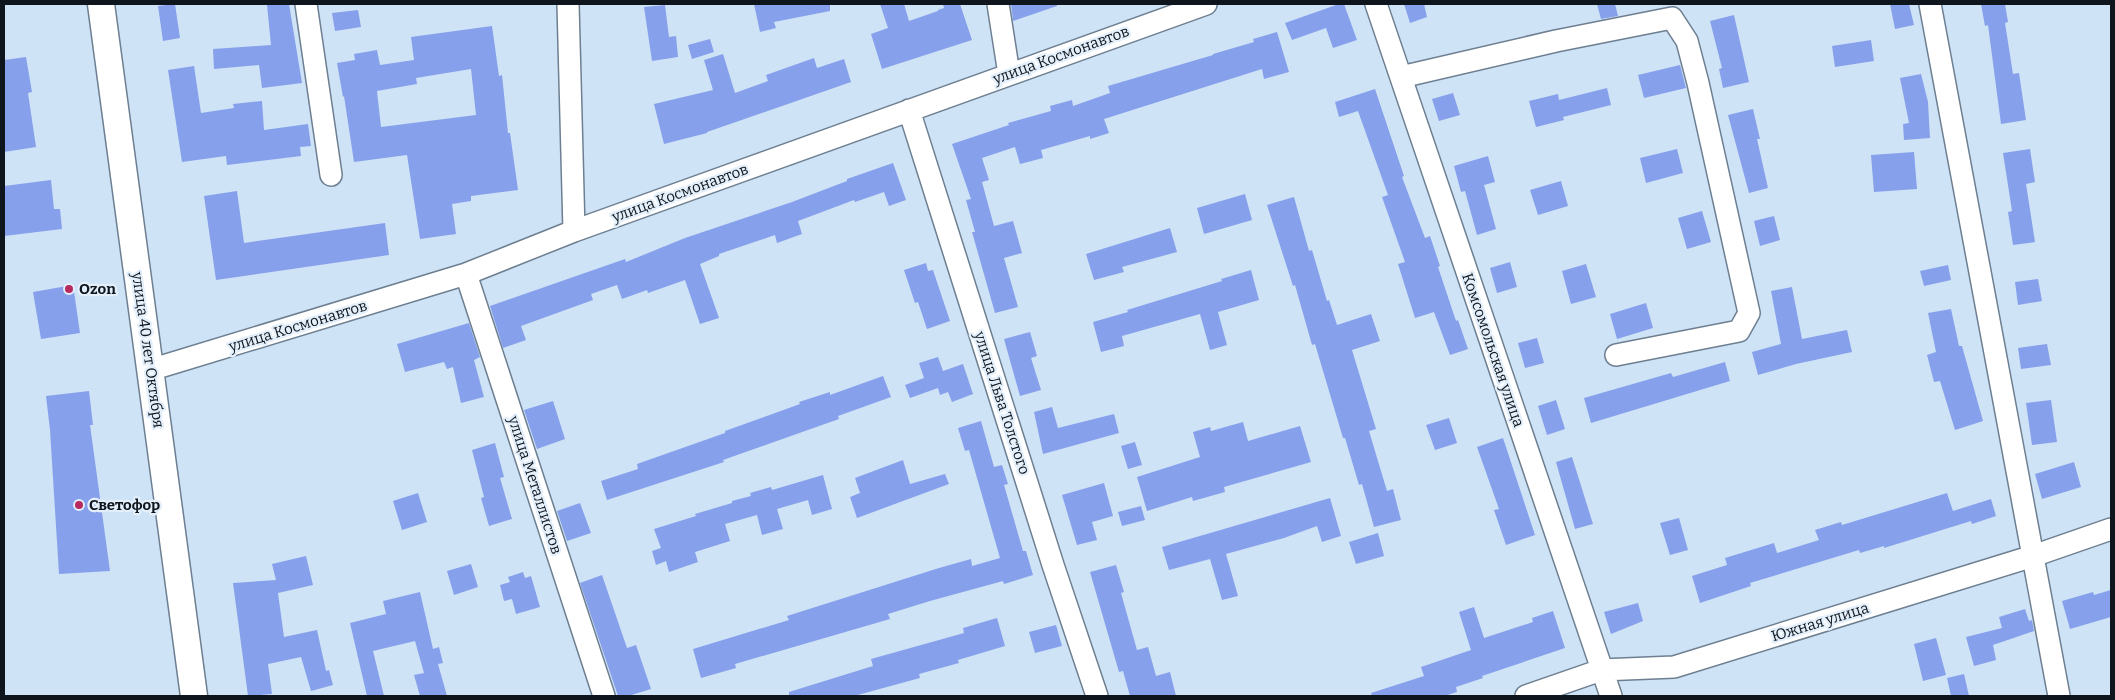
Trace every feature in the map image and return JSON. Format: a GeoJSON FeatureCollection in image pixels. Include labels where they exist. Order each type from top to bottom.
{"type":"FeatureCollection","features":[{"type":"Feature","properties":{"kind":"street","name":"улица 40 лет Октября"},"geometry":{"type":"LineString","coordinates":[[102,4],[194,696]]}},
{"type":"Feature","properties":{"kind":"street"},"geometry":{"type":"LineString","coordinates":[[306,4],[331,175]]}},
{"type":"Feature","properties":{"kind":"street"},"geometry":{"type":"LineString","coordinates":[[568,4],[574,231]]}},
{"type":"Feature","properties":{"kind":"street"},"geometry":{"type":"LineString","coordinates":[[998,4],[1009,74]]}},
{"type":"Feature","properties":{"kind":"street","name":"улица Космонавтов"},"geometry":{"type":"LineString","coordinates":[[150,370],[466,274],[574,231],[1206,4]]}},
{"type":"Feature","properties":{"kind":"street","name":"Комсомольская улица"},"geometry":{"type":"LineString","coordinates":[[1376,4],[1611,696]]}},
{"type":"Feature","properties":{"kind":"street"},"geometry":{"type":"LineString","coordinates":[[1930,4],[2059,696]]}},
{"type":"Feature","properties":{"kind":"street"},"geometry":{"type":"LineString","coordinates":[[1401,77],[1556,41],[1672,18],[1686,41],[1698,83],[1749,313],[1739,330],[1616,355]]}},
{"type":"Feature","properties":{"kind":"street","name":"улица Льва Толстого"},"geometry":{"type":"LineString","coordinates":[[909,110],[1053,565],[1097,696]]}},
{"type":"Feature","properties":{"kind":"street","name":"улица Металлистов"},"geometry":{"type":"LineString","coordinates":[[466,274],[604,696]]}},
{"type":"Feature","properties":{"kind":"street","name":"Южная улица"},"geometry":{"type":"LineString","coordinates":[[1526,696],[1601,670],[1674,667],[2033,556],[2111,529]]}},
{"type":"Feature","properties":{"kind":"building"},"geometry":{"type":"Polygon","coordinates":[[[175,4],[180,38],[163,41],[158,6],[175,4]]]}},
{"type":"Feature","properties":{"kind":"building"},"geometry":{"type":"Polygon","coordinates":[[[289,4],[302,83],[262,88],[259,65],[214,69],[213,49],[271,45],[267,5],[289,4]]]}},
{"type":"Feature","properties":{"kind":"building"},"geometry":{"type":"Polygon","coordinates":[[[754,4],[830,4],[830,11],[774,22],[776,28],[760,32],[754,4]]]}},
{"type":"Feature","properties":{"kind":"building"},"geometry":{"type":"Polygon","coordinates":[[[880,4],[904,4],[909,21],[944,8],[943,4],[960,4],[972,40],[882,69],[871,34],[888,28],[880,4]]]}},
{"type":"Feature","properties":{"kind":"building"},"geometry":{"type":"Polygon","coordinates":[[[1011,4],[1057,4],[1057,6],[1013,21],[1011,4]]]}},
{"type":"Feature","properties":{"kind":"building"},"geometry":{"type":"Polygon","coordinates":[[[1339,4],[1344,4],[1357,40],[1333,48],[1326,28],[1292,40],[1285,23],[1339,4]]]}},
{"type":"Feature","properties":{"kind":"building"},"geometry":{"type":"Polygon","coordinates":[[[1404,4],[1424,4],[1427,17],[1410,23],[1404,4]]]}},
{"type":"Feature","properties":{"kind":"building"},"geometry":{"type":"Polygon","coordinates":[[[1597,4],[1615,4],[1618,16],[1601,19],[1597,4]]]}},
{"type":"Feature","properties":{"kind":"building"},"geometry":{"type":"Polygon","coordinates":[[[1890,4],[1909,4],[1914,25],[1895,29],[1890,4]]]}},
{"type":"Feature","properties":{"kind":"building"},"geometry":{"type":"Polygon","coordinates":[[[1981,4],[2005,4],[2008,22],[2005,23],[2013,74],[2019,73],[2026,120],[2001,124],[1988,25],[1985,26],[1981,4]]]}},
{"type":"Feature","properties":{"kind":"building"},"geometry":{"type":"Polygon","coordinates":[[[665,5],[669,37],[676,36],[678,57],[652,61],[644,7],[665,5]]]}},
{"type":"Feature","properties":{"kind":"building"},"geometry":{"type":"Polygon","coordinates":[[[358,10],[361,27],[335,31],[332,13],[358,10]]]}},
{"type":"Feature","properties":{"kind":"building"},"geometry":{"type":"Polygon","coordinates":[[[1734,15],[1749,82],[1723,88],[1719,69],[1722,68],[1710,21],[1734,15]]]}},
{"type":"Feature","properties":{"kind":"building"},"geometry":{"type":"Polygon","coordinates":[[[492,26],[499,76],[502,75],[508,133],[510,133],[518,190],[471,196],[471,201],[452,204],[456,234],[420,239],[407,155],[354,162],[337,63],[355,60],[354,54],[377,50],[380,65],[414,60],[411,37],[492,26]],[[471,69],[416,78],[417,84],[377,91],[381,127],[476,115],[471,69]]]}},
{"type":"Feature","properties":{"kind":"building"},"geometry":{"type":"Polygon","coordinates":[[[1277,32],[1289,72],[1264,79],[1262,69],[1104,119],[1109,133],[1090,139],[1090,136],[1041,150],[1043,158],[1020,164],[1015,147],[982,158],[989,180],[982,182],[994,226],[1013,221],[1022,253],[1004,258],[1018,307],[995,313],[972,232],[975,232],[966,200],[971,199],[952,144],[1009,125],[1008,123],[1051,111],[1050,106],[1072,100],[1073,106],[1110,93],[1108,86],[1254,42],[1253,39],[1277,32]]]}},
{"type":"Feature","properties":{"kind":"building"},"geometry":{"type":"Polygon","coordinates":[[[710,39],[714,52],[692,59],[688,45],[710,39]]]}},
{"type":"Feature","properties":{"kind":"building"},"geometry":{"type":"Polygon","coordinates":[[[1871,40],[1874,61],[1835,67],[1832,46],[1871,40]]]}},
{"type":"Feature","properties":{"kind":"building"},"geometry":{"type":"Polygon","coordinates":[[[723,54],[735,93],[768,81],[766,75],[814,58],[817,68],[844,59],[851,82],[707,133],[664,144],[654,104],[713,90],[704,60],[723,54]]]}},
{"type":"Feature","properties":{"kind":"building"},"geometry":{"type":"Polygon","coordinates":[[[26,57],[32,92],[28,93],[36,147],[4,152],[4,60],[26,57]]]}},
{"type":"Feature","properties":{"kind":"building"},"geometry":{"type":"Polygon","coordinates":[[[1680,65],[1686,88],[1644,98],[1638,75],[1680,65]]]}},
{"type":"Feature","properties":{"kind":"building"},"geometry":{"type":"Polygon","coordinates":[[[194,66],[201,113],[234,108],[233,104],[262,101],[264,130],[308,124],[311,146],[300,147],[301,156],[227,165],[226,156],[182,162],[168,70],[194,66]]]}},
{"type":"Feature","properties":{"kind":"building"},"geometry":{"type":"Polygon","coordinates":[[[1921,74],[1928,102],[1930,138],[1904,140],[1903,124],[1909,123],[1900,78],[1921,74]]]}},
{"type":"Feature","properties":{"kind":"building"},"geometry":{"type":"Polygon","coordinates":[[[1607,88],[1611,105],[1563,117],[1564,120],[1536,127],[1529,101],[1558,94],[1559,100],[1607,88]]]}},
{"type":"Feature","properties":{"kind":"building"},"geometry":{"type":"Polygon","coordinates":[[[1375,89],[1404,176],[1402,177],[1425,238],[1430,236],[1456,321],[1458,320],[1468,349],[1450,355],[1434,312],[1415,318],[1398,264],[1405,262],[1382,197],[1388,195],[1358,111],[1339,117],[1335,102],[1375,89]]]}},
{"type":"Feature","properties":{"kind":"building"},"geometry":{"type":"Polygon","coordinates":[[[1453,93],[1460,115],[1439,121],[1432,99],[1453,93]]]}},
{"type":"Feature","properties":{"kind":"building"},"geometry":{"type":"Polygon","coordinates":[[[1753,109],[1760,139],[1757,139],[1768,188],[1749,193],[1728,115],[1753,109]]]}},
{"type":"Feature","properties":{"kind":"building"},"geometry":{"type":"Polygon","coordinates":[[[1677,149],[1683,173],[1646,183],[1640,158],[1677,149]]]}},
{"type":"Feature","properties":{"kind":"building"},"geometry":{"type":"Polygon","coordinates":[[[2030,149],[2035,182],[2026,184],[2035,242],[2013,245],[2008,212],[2012,211],[2003,153],[2030,149]]]}},
{"type":"Feature","properties":{"kind":"building"},"geometry":{"type":"Polygon","coordinates":[[[1914,152],[1917,189],[1874,192],[1871,155],[1914,152]]]}},
{"type":"Feature","properties":{"kind":"building"},"geometry":{"type":"Polygon","coordinates":[[[1488,156],[1495,182],[1484,185],[1496,229],[1477,235],[1465,191],[1461,192],[1454,166],[1488,156]]]}},
{"type":"Feature","properties":{"kind":"building"},"geometry":{"type":"Polygon","coordinates":[[[893,163],[906,200],[889,206],[884,192],[855,202],[854,200],[798,221],[802,234],[777,243],[775,235],[719,254],[719,256],[700,264],[719,318],[700,324],[685,280],[648,293],[647,290],[622,299],[617,285],[591,294],[593,300],[521,326],[526,340],[503,348],[490,306],[625,259],[626,262],[685,238],[792,202],[847,181],[847,179],[893,163]]]}},
{"type":"Feature","properties":{"kind":"building"},"geometry":{"type":"Polygon","coordinates":[[[51,180],[54,209],[60,209],[62,229],[4,236],[4,186],[51,180]]]}},
{"type":"Feature","properties":{"kind":"building"},"geometry":{"type":"Polygon","coordinates":[[[1561,181],[1568,206],[1538,215],[1530,190],[1561,181]]]}},
{"type":"Feature","properties":{"kind":"building"},"geometry":{"type":"Polygon","coordinates":[[[237,191],[244,243],[385,223],[389,255],[216,280],[204,196],[237,191]]]}},
{"type":"Feature","properties":{"kind":"building"},"geometry":{"type":"Polygon","coordinates":[[[1245,194],[1252,220],[1204,234],[1197,208],[1245,194]]]}},
{"type":"Feature","properties":{"kind":"building"},"geometry":{"type":"Polygon","coordinates":[[[1294,197],[1309,251],[1312,250],[1327,301],[1329,300],[1337,325],[1371,314],[1380,341],[1352,350],[1376,429],[1369,431],[1387,491],[1393,489],[1401,520],[1374,527],[1362,484],[1359,485],[1345,438],[1343,438],[1315,344],[1312,345],[1295,285],[1293,286],[1267,205],[1294,197]]]}},
{"type":"Feature","properties":{"kind":"building"},"geometry":{"type":"Polygon","coordinates":[[[1702,211],[1711,242],[1687,249],[1678,218],[1702,211]]]}},
{"type":"Feature","properties":{"kind":"building"},"geometry":{"type":"Polygon","coordinates":[[[1774,216],[1780,240],[1760,246],[1754,221],[1774,216]]]}},
{"type":"Feature","properties":{"kind":"building"},"geometry":{"type":"Polygon","coordinates":[[[1170,228],[1177,252],[1122,267],[1124,272],[1094,280],[1086,254],[1170,228]]]}},
{"type":"Feature","properties":{"kind":"building"},"geometry":{"type":"Polygon","coordinates":[[[1510,262],[1517,287],[1497,293],[1490,268],[1510,262]]]}},
{"type":"Feature","properties":{"kind":"building"},"geometry":{"type":"Polygon","coordinates":[[[926,263],[928,271],[933,270],[950,321],[927,329],[918,302],[915,303],[904,270],[926,263]]]}},
{"type":"Feature","properties":{"kind":"building"},"geometry":{"type":"Polygon","coordinates":[[[1586,264],[1596,297],[1571,304],[1562,271],[1586,264]]]}},
{"type":"Feature","properties":{"kind":"building"},"geometry":{"type":"Polygon","coordinates":[[[1948,265],[1951,280],[1924,286],[1920,271],[1948,265]]]}},
{"type":"Feature","properties":{"kind":"building"},"geometry":{"type":"Polygon","coordinates":[[[1251,270],[1259,300],[1218,312],[1227,345],[1210,350],[1200,314],[1122,336],[1124,346],[1101,352],[1093,322],[1251,270]]]}},
{"type":"Feature","properties":{"kind":"building"},"geometry":{"type":"Polygon","coordinates":[[[2038,279],[2042,301],[2018,305],[2015,282],[2038,279]]]}},
{"type":"Feature","properties":{"kind":"building"},"geometry":{"type":"Polygon","coordinates":[[[73,285],[80,333],[41,339],[33,292],[73,285]]]}},
{"type":"Feature","properties":{"kind":"building"},"geometry":{"type":"Polygon","coordinates":[[[1792,287],[1802,339],[1847,330],[1852,352],[1796,364],[1758,375],[1752,352],[1781,344],[1771,291],[1792,287]]]}},
{"type":"Feature","properties":{"kind":"building"},"geometry":{"type":"Polygon","coordinates":[[[1646,303],[1653,328],[1617,339],[1610,314],[1646,303]]]}},
{"type":"Feature","properties":{"kind":"building"},"geometry":{"type":"Polygon","coordinates":[[[1951,309],[1959,346],[1962,346],[1983,421],[1955,430],[1940,381],[1934,382],[1927,355],[1936,352],[1928,313],[1951,309]]]}},
{"type":"Feature","properties":{"kind":"building"},"geometry":{"type":"Polygon","coordinates":[[[469,323],[480,357],[474,360],[484,397],[461,403],[453,367],[447,369],[444,362],[405,372],[397,344],[469,323]]]}},
{"type":"Feature","properties":{"kind":"building"},"geometry":{"type":"Polygon","coordinates":[[[1030,332],[1037,356],[1031,358],[1041,390],[1020,396],[1004,339],[1030,332]]]}},
{"type":"Feature","properties":{"kind":"building"},"geometry":{"type":"Polygon","coordinates":[[[1537,338],[1544,363],[1525,368],[1518,343],[1537,338]]]}},
{"type":"Feature","properties":{"kind":"building"},"geometry":{"type":"Polygon","coordinates":[[[2047,344],[2051,365],[2021,369],[2018,348],[2047,344]]]}},
{"type":"Feature","properties":{"kind":"building"},"geometry":{"type":"Polygon","coordinates":[[[938,357],[943,371],[963,364],[973,394],[952,402],[948,392],[940,395],[938,388],[910,398],[905,385],[924,378],[919,363],[938,357]]]}},
{"type":"Feature","properties":{"kind":"building"},"geometry":{"type":"Polygon","coordinates":[[[1725,362],[1730,381],[1591,423],[1584,398],[1671,373],[1673,377],[1725,362]]]}},
{"type":"Feature","properties":{"kind":"building"},"geometry":{"type":"Polygon","coordinates":[[[883,376],[891,397],[838,416],[839,419],[723,460],[724,462],[607,500],[601,481],[638,469],[637,464],[725,433],[725,431],[800,404],[799,402],[830,392],[830,395],[883,376]]]}},
{"type":"Feature","properties":{"kind":"building"},"geometry":{"type":"Polygon","coordinates":[[[89,391],[93,425],[90,425],[110,571],[59,574],[50,430],[46,396],[89,391]]]}},
{"type":"Feature","properties":{"kind":"building"},"geometry":{"type":"Polygon","coordinates":[[[1556,400],[1565,429],[1547,435],[1538,406],[1556,400]]]}},
{"type":"Feature","properties":{"kind":"building"},"geometry":{"type":"Polygon","coordinates":[[[2051,400],[2057,442],[2032,445],[2026,403],[2051,400]]]}},
{"type":"Feature","properties":{"kind":"building"},"geometry":{"type":"Polygon","coordinates":[[[553,401],[565,439],[537,449],[524,410],[553,401]]]}},
{"type":"Feature","properties":{"kind":"building"},"geometry":{"type":"Polygon","coordinates":[[[1052,407],[1058,428],[1114,414],[1119,433],[1043,454],[1034,412],[1052,407]]]}},
{"type":"Feature","properties":{"kind":"building"},"geometry":{"type":"Polygon","coordinates":[[[1449,418],[1457,443],[1435,450],[1426,425],[1449,418]]]}},
{"type":"Feature","properties":{"kind":"building"},"geometry":{"type":"Polygon","coordinates":[[[981,421],[994,467],[1002,465],[1008,484],[1004,485],[1023,551],[1026,551],[1033,575],[1004,584],[1003,581],[888,614],[890,619],[735,664],[736,668],[701,678],[693,649],[789,620],[787,616],[939,568],[971,559],[972,566],[1000,558],[969,450],[965,451],[958,428],[981,421]]]}},
{"type":"Feature","properties":{"kind":"building"},"geometry":{"type":"Polygon","coordinates":[[[1243,422],[1248,441],[1300,426],[1311,462],[1224,487],[1225,492],[1193,501],[1192,497],[1147,511],[1137,477],[1200,457],[1193,432],[1210,427],[1211,431],[1243,422]]]}},
{"type":"Feature","properties":{"kind":"building"},"geometry":{"type":"Polygon","coordinates":[[[1503,438],[1535,535],[1506,545],[1494,510],[1499,509],[1477,447],[1503,438]]]}},
{"type":"Feature","properties":{"kind":"building"},"geometry":{"type":"Polygon","coordinates":[[[1135,442],[1142,465],[1128,469],[1121,446],[1135,442]]]}},
{"type":"Feature","properties":{"kind":"building"},"geometry":{"type":"Polygon","coordinates":[[[495,443],[504,477],[500,478],[512,519],[489,526],[481,498],[484,497],[472,450],[495,443]]]}},
{"type":"Feature","properties":{"kind":"building"},"geometry":{"type":"Polygon","coordinates":[[[1572,457],[1593,524],[1575,529],[1556,462],[1572,457]]]}},
{"type":"Feature","properties":{"kind":"building"},"geometry":{"type":"Polygon","coordinates":[[[903,460],[910,484],[945,474],[949,484],[857,518],[850,497],[860,493],[855,478],[903,460]]]}},
{"type":"Feature","properties":{"kind":"building"},"geometry":{"type":"Polygon","coordinates":[[[2074,462],[2081,487],[2042,499],[2035,474],[2074,462]]]}},
{"type":"Feature","properties":{"kind":"building"},"geometry":{"type":"Polygon","coordinates":[[[823,475],[832,509],[812,515],[808,500],[777,509],[783,529],[762,535],[757,515],[725,524],[730,541],[695,552],[698,562],[669,572],[666,561],[656,565],[652,551],[661,548],[654,529],[751,496],[750,493],[771,487],[772,490],[823,475]]]}},
{"type":"Feature","properties":{"kind":"building"},"geometry":{"type":"Polygon","coordinates":[[[1104,483],[1113,516],[1092,522],[1097,540],[1077,545],[1062,495],[1104,483]]]}},
{"type":"Feature","properties":{"kind":"building"},"geometry":{"type":"Polygon","coordinates":[[[418,493],[427,522],[402,530],[393,501],[418,493]]]}},
{"type":"Feature","properties":{"kind":"building"},"geometry":{"type":"Polygon","coordinates":[[[1947,493],[1953,511],[1991,499],[1996,516],[1972,524],[1971,521],[1884,548],[1884,546],[1860,553],[1859,550],[1750,583],[1751,586],[1700,603],[1692,576],[1727,565],[1725,558],[1774,543],[1777,553],[1819,540],[1815,530],[1841,522],[1842,525],[1947,493]]]}},
{"type":"Feature","properties":{"kind":"building"},"geometry":{"type":"Polygon","coordinates":[[[1330,498],[1341,536],[1322,542],[1317,526],[1284,538],[1226,554],[1238,596],[1222,600],[1210,559],[1169,570],[1162,547],[1330,498]]]}},
{"type":"Feature","properties":{"kind":"building"},"geometry":{"type":"Polygon","coordinates":[[[580,503],[591,533],[567,541],[557,511],[580,503]]]}},
{"type":"Feature","properties":{"kind":"building"},"geometry":{"type":"Polygon","coordinates":[[[1141,506],[1145,520],[1122,526],[1118,512],[1141,506]]]}},
{"type":"Feature","properties":{"kind":"building"},"geometry":{"type":"Polygon","coordinates":[[[1679,518],[1688,550],[1670,555],[1660,523],[1679,518]]]}},
{"type":"Feature","properties":{"kind":"building"},"geometry":{"type":"Polygon","coordinates":[[[1378,533],[1384,556],[1356,564],[1349,542],[1378,533]]]}},
{"type":"Feature","properties":{"kind":"building"},"geometry":{"type":"Polygon","coordinates":[[[306,556],[313,585],[278,593],[284,637],[317,630],[326,671],[329,670],[333,685],[311,691],[301,657],[268,664],[272,694],[248,696],[233,583],[276,580],[272,564],[306,556]]]}},
{"type":"Feature","properties":{"kind":"building"},"geometry":{"type":"Polygon","coordinates":[[[471,564],[478,587],[454,595],[447,571],[471,564]]]}},
{"type":"Feature","properties":{"kind":"building"},"geometry":{"type":"Polygon","coordinates":[[[1116,565],[1124,592],[1121,593],[1137,650],[1148,647],[1156,676],[1170,672],[1176,696],[1130,696],[1123,671],[1119,672],[1090,572],[1116,565]]]}},
{"type":"Feature","properties":{"kind":"building"},"geometry":{"type":"Polygon","coordinates":[[[523,572],[525,578],[531,576],[540,607],[516,614],[512,599],[504,601],[500,585],[510,582],[508,577],[523,572]]]}},
{"type":"Feature","properties":{"kind":"building"},"geometry":{"type":"Polygon","coordinates":[[[602,575],[627,648],[636,645],[651,689],[628,696],[618,696],[580,583],[602,575]]]}},
{"type":"Feature","properties":{"kind":"building"},"geometry":{"type":"Polygon","coordinates":[[[2111,590],[2111,617],[2070,629],[2062,601],[2093,592],[2094,595],[2111,590]]]}},
{"type":"Feature","properties":{"kind":"building"},"geometry":{"type":"Polygon","coordinates":[[[420,592],[433,649],[439,647],[443,663],[438,664],[447,696],[420,696],[414,675],[424,673],[415,641],[373,651],[384,696],[367,696],[350,623],[386,614],[383,601],[420,592]]]}},
{"type":"Feature","properties":{"kind":"building"},"geometry":{"type":"Polygon","coordinates":[[[1638,603],[1643,621],[1611,634],[1604,612],[1638,603]]]}},
{"type":"Feature","properties":{"kind":"building"},"geometry":{"type":"Polygon","coordinates":[[[1474,607],[1484,638],[1533,622],[1532,618],[1553,611],[1565,648],[1482,676],[1483,678],[1456,687],[1457,692],[1444,696],[1372,696],[1371,693],[1424,676],[1421,667],[1471,650],[1459,612],[1474,607]]]}},
{"type":"Feature","properties":{"kind":"building"},"geometry":{"type":"Polygon","coordinates":[[[2025,609],[2029,621],[2032,620],[2034,631],[1993,645],[1996,660],[1974,666],[1966,637],[2002,628],[1999,617],[2025,609]]]}},
{"type":"Feature","properties":{"kind":"building"},"geometry":{"type":"Polygon","coordinates":[[[997,618],[1005,646],[958,660],[959,663],[919,674],[920,678],[854,696],[789,696],[789,692],[873,666],[871,659],[964,633],[963,628],[997,618]]]}},
{"type":"Feature","properties":{"kind":"building"},"geometry":{"type":"Polygon","coordinates":[[[1056,625],[1062,646],[1035,653],[1029,632],[1056,625]]]}},
{"type":"Feature","properties":{"kind":"building"},"geometry":{"type":"Polygon","coordinates":[[[1936,638],[1946,675],[1923,681],[1914,644],[1936,638]]]}},
{"type":"Feature","properties":{"kind":"building"},"geometry":{"type":"Polygon","coordinates":[[[1964,674],[1969,696],[1951,696],[1947,678],[1964,674]]]}},
{"type":"Feature","properties":{"kind":"place","name":"Ozon"},"geometry":{"type":"Point","coordinates":[69,289]}},
{"type":"Feature","properties":{"kind":"place","name":"Светофор"},"geometry":{"type":"Point","coordinates":[79,505]}}]}
